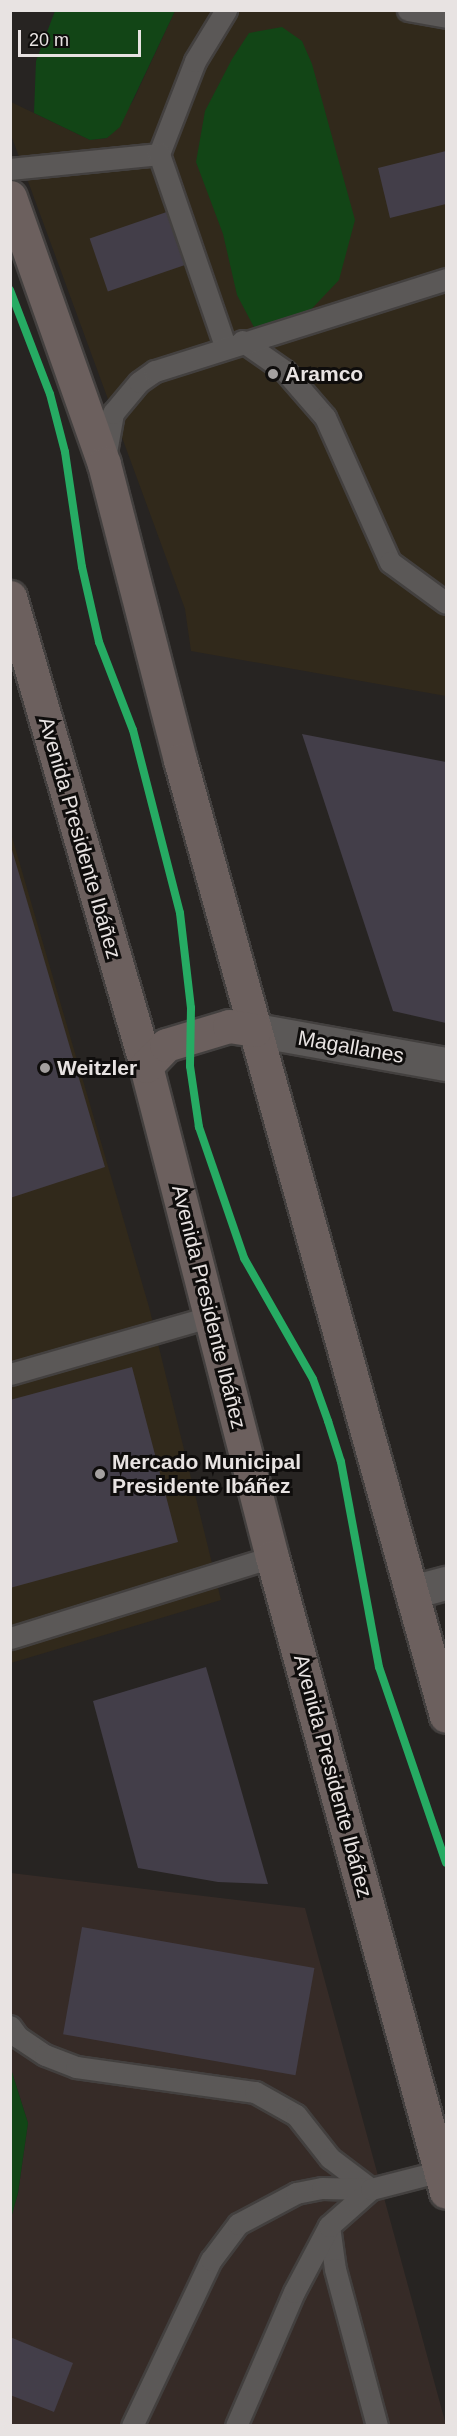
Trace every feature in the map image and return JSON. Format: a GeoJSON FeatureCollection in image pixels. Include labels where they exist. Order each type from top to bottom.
{"type":"FeatureCollection","features":[{"type":"Feature","properties":{"kind":"main road"},"geometry":{"type":"LineString","coordinates":[[10,197],[104,464],[180,760],[447,1716]]}},
{"type":"Feature","properties":{"kind":"main road","name":"Avenida Presidente Ibáñez"},"geometry":{"type":"LineString","coordinates":[[10,597],[146,1066],[272,1557],[444,2181]]}},
{"type":"Feature","properties":{"kind":"main road"},"geometry":{"type":"LineString","coordinates":[[146,1066],[166,1045],[229,1026],[255,1030]]}},
{"type":"Feature","properties":{"kind":"street","name":"Magallanes"},"geometry":{"type":"LineString","coordinates":[[255,1030],[447,1064]]}},
{"type":"Feature","properties":{"kind":"street"},"geometry":{"type":"LineString","coordinates":[[412,1592],[447,1583]]}},
{"type":"Feature","properties":{"kind":"lane"},"geometry":{"type":"LineString","coordinates":[[226,10],[195,61],[159,154],[233,344],[285,371],[325,417],[390,562],[447,603]]}},
{"type":"Feature","properties":{"kind":"lane"},"geometry":{"type":"LineString","coordinates":[[408,10],[446,18]]}},
{"type":"Feature","properties":{"kind":"lane"},"geometry":{"type":"LineString","coordinates":[[10,169],[159,154]]}},
{"type":"Feature","properties":{"kind":"lane"},"geometry":{"type":"LineString","coordinates":[[104,464],[113,413],[139,382],[155,371],[233,344],[447,279]]}},
{"type":"Feature","properties":{"kind":"lane"},"geometry":{"type":"LineString","coordinates":[[10,1374],[212,1316]]}},
{"type":"Feature","properties":{"kind":"lane"},"geometry":{"type":"LineString","coordinates":[[10,1638],[272,1557]]}},
{"type":"Feature","properties":{"kind":"lane"},"geometry":{"type":"LineString","coordinates":[[10,2025],[18,2037],[45,2055],[76,2067],[255,2092],[296,2115],[330,2158],[371,2189]]}},
{"type":"Feature","properties":{"kind":"lane"},"geometry":{"type":"LineString","coordinates":[[132,2426],[211,2260],[238,2224],[296,2193],[322,2188],[371,2189],[444,2181]]}},
{"type":"Feature","properties":{"kind":"lane"},"geometry":{"type":"LineString","coordinates":[[236,2426],[294,2292],[329,2226],[346,2207],[371,2189]]}},
{"type":"Feature","properties":{"kind":"lane"},"geometry":{"type":"LineString","coordinates":[[329,2226],[335,2270],[377,2426]]}},
{"type":"Feature","properties":{"kind":"shaded area","name":"Aramco"},"geometry":{"type":"Polygon","coordinates":[[[175,11],[446,11],[446,696],[191,651],[185,609],[11,135],[11,102],[90,140],[107,138],[133,101],[175,11]]]}},
{"type":"Feature","properties":{"kind":"shaded area","name":"Mercado Municipal Presidente Ibáñez"},"geometry":{"type":"Polygon","coordinates":[[[10,830],[149,1307],[221,1600],[11,1663],[10,830]]]}},
{"type":"Feature","properties":{"kind":"shaded area"},"geometry":{"type":"Polygon","coordinates":[[[11,1873],[305,1908],[446,2425],[11,2426],[11,2218],[18,2193],[28,2123],[11,2069],[11,1873]]]}},
{"type":"Feature","properties":{"kind":"green space"},"geometry":{"type":"Polygon","coordinates":[[[55,11],[175,11],[120,127],[107,138],[90,140],[34,113],[36,61],[55,11]]]}},
{"type":"Feature","properties":{"kind":"green space"},"geometry":{"type":"Polygon","coordinates":[[[282,27],[302,41],[312,64],[355,220],[339,280],[302,319],[256,331],[237,295],[223,234],[196,162],[205,111],[232,59],[249,33],[282,27]]]}},
{"type":"Feature","properties":{"kind":"green space"},"geometry":{"type":"Polygon","coordinates":[[[11,2069],[28,2123],[18,2193],[11,2218],[11,2069]]]}},
{"type":"Feature","properties":{"kind":"building"},"geometry":{"type":"Polygon","coordinates":[[[446,151],[446,204],[390,218],[378,168],[446,151]]]}},
{"type":"Feature","properties":{"kind":"building"},"geometry":{"type":"Polygon","coordinates":[[[187,205],[205,258],[108,291],[90,239],[187,205]]]}},
{"type":"Feature","properties":{"kind":"building"},"geometry":{"type":"Polygon","coordinates":[[[302,734],[446,762],[446,1023],[393,1011],[302,734]]]}},
{"type":"Feature","properties":{"kind":"building"},"geometry":{"type":"Polygon","coordinates":[[[10,843],[105,1167],[10,1198],[10,843]]]}},
{"type":"Feature","properties":{"kind":"building"},"geometry":{"type":"Polygon","coordinates":[[[132,1367],[178,1542],[10,1588],[10,1400],[132,1367]]]}},
{"type":"Feature","properties":{"kind":"building"},"geometry":{"type":"Polygon","coordinates":[[[206,1667],[268,1884],[218,1882],[138,1868],[93,1701],[206,1667]]]}},
{"type":"Feature","properties":{"kind":"building"},"geometry":{"type":"Polygon","coordinates":[[[82,1927],[314,1968],[295,2075],[63,2034],[82,1927]]]}},
{"type":"Feature","properties":{"kind":"building"},"geometry":{"type":"Polygon","coordinates":[[[10,2337],[73,2363],[54,2412],[10,2395],[10,2337]]]}},
{"type":"Feature","properties":{"kind":"cycle path"},"geometry":{"type":"LineString","coordinates":[[10,290],[50,394],[65,452],[82,567],[99,642],[133,730],[180,913],[191,1008],[190,1066],[199,1127],[244,1258],[313,1379],[328,1421],[341,1462],[379,1667],[446,1863]]}},
{"type":"Feature","properties":{"kind":"place","name":"Aramco"},"geometry":{"type":"Point","coordinates":[273,374]}},
{"type":"Feature","properties":{"kind":"place","name":"Weitzler"},"geometry":{"type":"Point","coordinates":[45,1068]}},
{"type":"Feature","properties":{"kind":"place","name":"Mercado Municipal Presidente Ibáñez"},"geometry":{"type":"Point","coordinates":[100,1474]}}]}
